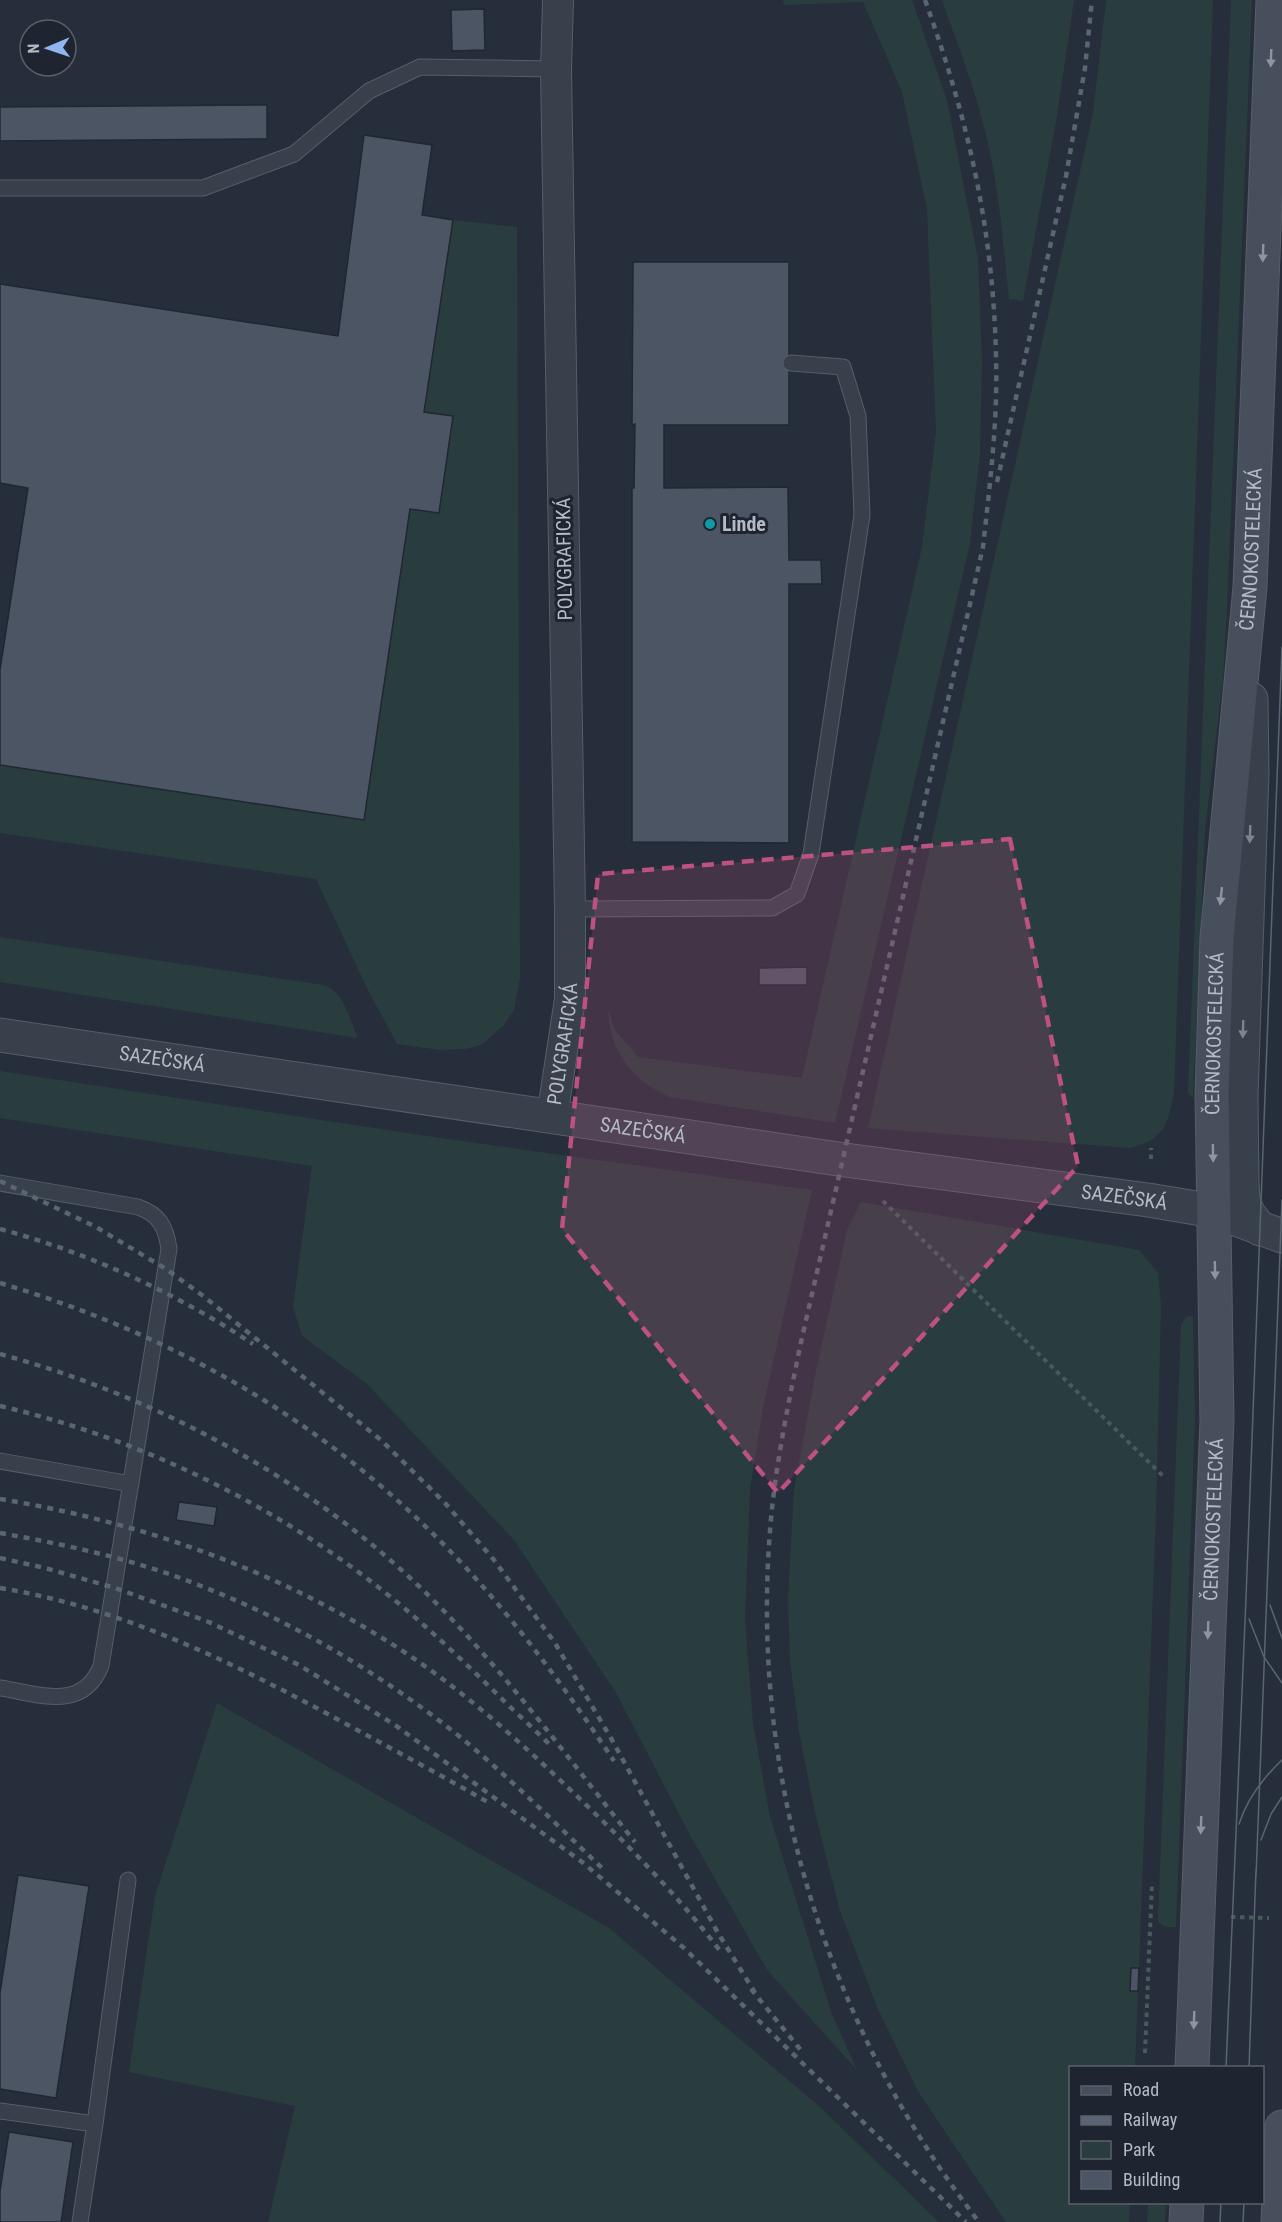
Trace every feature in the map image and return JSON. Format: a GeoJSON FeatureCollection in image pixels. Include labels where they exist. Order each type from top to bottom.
{"type":"FeatureCollection","features":[{"type":"Feature","properties":{"kind":"main road","name":"ČERNOKOSTELECKÁ"},"geometry":{"type":"LineString","coordinates":[[1192,2066],[1216,1420],[1212,1094],[1217,938],[1250,587],[1266,305],[1273,0]]}},
{"type":"Feature","properties":{"kind":"main road"},"geometry":{"type":"LineString","coordinates":[[1278,2222],[1282,2127]]}},
{"type":"Feature","properties":{"kind":"main road"},"geometry":{"type":"LineString","coordinates":[[1186,2222],[1187,2204]]}},
{"type":"Feature","properties":{"kind":"street","name":"POLYGRAFICKÁ"},"geometry":{"type":"LineString","coordinates":[[552,1117],[570,999],[556,69],[558,0]]}},
{"type":"Feature","properties":{"kind":"street"},"geometry":{"type":"LineString","coordinates":[[1250,587],[1252,772],[1241,1096],[1242,1183],[1243,1200],[1248,1213],[1276,1233]]}},
{"type":"Feature","properties":{"kind":"street","name":"SAZEČSKÁ"},"geometry":{"type":"LineString","coordinates":[[0,1035],[845,1160],[1148,1200],[1214,1212],[1276,1233]]}},
{"type":"Feature","properties":{"kind":"lane"},"geometry":{"type":"LineString","coordinates":[[0,188],[203,188],[294,154],[369,91],[420,67],[556,69]]}},
{"type":"Feature","properties":{"kind":"lane"},"geometry":{"type":"LineString","coordinates":[[570,909],[772,908],[797,894],[811,854],[862,514],[858,416],[843,367],[790,363]]}},
{"type":"Feature","properties":{"kind":"lane"},"geometry":{"type":"LineString","coordinates":[[0,1183],[150,1211],[167,1233],[169,1249],[111,1616],[96,1680],[85,1691],[71,1696],[0,1688]]}},
{"type":"Feature","properties":{"kind":"lane"},"geometry":{"type":"LineString","coordinates":[[0,1461],[131,1484]]}},
{"type":"Feature","properties":{"kind":"lane"},"geometry":{"type":"LineString","coordinates":[[80,2222],[128,1880]]}},
{"type":"Feature","properties":{"kind":"lane"},"geometry":{"type":"LineString","coordinates":[[0,2111],[95,2124]]}},
{"type":"Feature","properties":{"kind":"path"},"geometry":{"type":"LineString","coordinates":[[1151,1148],[1151,1159]]}},
{"type":"Feature","properties":{"kind":"path"},"geometry":{"type":"LineString","coordinates":[[877,1196],[1165,1478]]}},
{"type":"Feature","properties":{"kind":"path"},"geometry":{"type":"LineString","coordinates":[[1145,2053],[1152,1882]]}},
{"type":"Feature","properties":{"kind":"path"},"geometry":{"type":"LineString","coordinates":[[1225,1917],[1269,1918]]}},
{"type":"Feature","properties":{"kind":"highlighted area"},"geometry":{"type":"Polygon","coordinates":[[[1010,839],[1078,1166],[778,1493],[562,1229],[598,874],[1010,839]]]}},
{"type":"Feature","properties":{"kind":"green space"},"geometry":{"type":"Polygon","coordinates":[[[783,0],[912,0],[947,100],[978,259],[982,361],[980,453],[970,543],[835,1123],[670,1097],[634,1073],[618,1052],[613,1039],[608,1010],[615,1030],[638,1057],[802,1078],[922,547],[936,432],[927,209],[902,92],[863,2],[784,5],[783,0]]]}},
{"type":"Feature","properties":{"kind":"green space"},"geometry":{"type":"Polygon","coordinates":[[[942,0],[1074,0],[1057,116],[1023,301],[1009,299],[1000,214],[990,152],[976,98],[942,0]]]}},
{"type":"Feature","properties":{"kind":"green space"},"geometry":{"type":"Polygon","coordinates":[[[1106,0],[1213,0],[1172,1104],[1166,1123],[1157,1136],[1150,1141],[1129,1148],[868,1128],[1093,113],[1106,0]]]}},
{"type":"Feature","properties":{"kind":"green space"},"geometry":{"type":"Polygon","coordinates":[[[1231,0],[1252,0],[1227,610],[1223,679],[1205,830],[1193,1099],[1188,1093],[1231,0]]]}},
{"type":"Feature","properties":{"kind":"green space"},"geometry":{"type":"Polygon","coordinates":[[[453,220],[517,227],[520,978],[514,1010],[503,1026],[481,1045],[465,1049],[440,1050],[397,1044],[367,988],[316,879],[0,833],[0,765],[364,819],[410,509],[439,512],[453,416],[424,412],[453,220]]]}},
{"type":"Feature","properties":{"kind":"green space"},"geometry":{"type":"Polygon","coordinates":[[[0,937],[324,985],[337,994],[341,1000],[358,1038],[0,982],[0,937]]]}},
{"type":"Feature","properties":{"kind":"green space"},"geometry":{"type":"Polygon","coordinates":[[[0,1071],[434,1137],[812,1190],[763,1407],[750,1489],[745,1619],[753,1724],[770,1817],[832,2014],[857,2070],[767,1970],[691,1837],[615,1691],[514,1540],[366,1383],[302,1336],[293,1307],[312,1166],[0,1118],[0,1071]]]}},
{"type":"Feature","properties":{"kind":"green space"},"geometry":{"type":"Polygon","coordinates":[[[861,1202],[1139,1250],[1158,1273],[1161,1305],[1156,1511],[1139,1968],[1131,1969],[1130,1990],[1138,1991],[1135,2066],[1069,2066],[1069,2204],[1130,2204],[1129,2222],[1006,2222],[919,2093],[878,2009],[840,1911],[815,1813],[799,1732],[790,1661],[788,1597],[794,1490],[816,1371],[847,1230],[861,1202]]]}},
{"type":"Feature","properties":{"kind":"green space"},"geometry":{"type":"Polygon","coordinates":[[[1193,1316],[1195,1421],[1176,1927],[1171,1927],[1163,1926],[1158,1920],[1181,1325],[1186,1317],[1193,1316]]]}},
{"type":"Feature","properties":{"kind":"green space"},"geometry":{"type":"Polygon","coordinates":[[[217,1703],[609,1928],[820,2107],[939,2222],[268,2222],[295,2106],[129,2072],[155,1896],[217,1703]]]}},
{"type":"Feature","properties":{"kind":"green space"},"geometry":{"type":"Polygon","coordinates":[[[1148,2204],[1166,2204],[1165,2222],[1147,2222],[1148,2204]]]}},
{"type":"Feature","properties":{"kind":"building"},"geometry":{"type":"Polygon","coordinates":[[[484,9],[485,50],[452,51],[451,10],[484,9]]]}},
{"type":"Feature","properties":{"kind":"building"},"geometry":{"type":"Polygon","coordinates":[[[267,105],[267,139],[0,141],[0,107],[267,105]]]}},
{"type":"Feature","properties":{"kind":"building"},"geometry":{"type":"Polygon","coordinates":[[[364,135],[432,145],[422,215],[453,220],[424,412],[453,416],[439,513],[410,509],[364,820],[0,765],[0,670],[28,488],[0,483],[0,284],[338,336],[364,135]]]}},
{"type":"Feature","properties":{"kind":"building","name":"Linde"},"geometry":{"type":"Polygon","coordinates":[[[633,262],[789,262],[789,425],[664,425],[664,488],[788,487],[789,560],[821,560],[822,584],[789,584],[789,843],[632,842],[632,488],[634,488],[635,424],[632,425],[633,262]]]}},
{"type":"Feature","properties":{"kind":"building"},"geometry":{"type":"Polygon","coordinates":[[[807,967],[807,985],[759,985],[759,968],[807,967]]]}},
{"type":"Feature","properties":{"kind":"building"},"geometry":{"type":"Polygon","coordinates":[[[179,1502],[217,1507],[214,1526],[176,1520],[179,1502]]]}},
{"type":"Feature","properties":{"kind":"building"},"geometry":{"type":"Polygon","coordinates":[[[18,1875],[89,1886],[56,2098],[0,2089],[0,1993],[18,1875]]]}},
{"type":"Feature","properties":{"kind":"building"},"geometry":{"type":"Polygon","coordinates":[[[1131,1968],[1139,1968],[1138,1991],[1130,1991],[1131,1968]]]}},
{"type":"Feature","properties":{"kind":"building"},"geometry":{"type":"Polygon","coordinates":[[[9,2132],[73,2142],[61,2222],[0,2222],[0,2191],[9,2132]]]}},
{"type":"Feature","properties":{"kind":"tram line"},"geometry":{"type":"LineString","coordinates":[[1226,2066],[1282,647]]}},
{"type":"Feature","properties":{"kind":"tram line"},"geometry":{"type":"LineString","coordinates":[[1256,1877],[1282,1200]]}},
{"type":"Feature","properties":{"kind":"tram line"},"geometry":{"type":"LineString","coordinates":[[1270,1605],[1282,1638]]}},
{"type":"Feature","properties":{"kind":"tram line"},"geometry":{"type":"LineString","coordinates":[[1249,1619],[1264,1657],[1282,1683]]}},
{"type":"Feature","properties":{"kind":"tram line"},"geometry":{"type":"LineString","coordinates":[[1239,1824],[1256,1789],[1282,1760]]}},
{"type":"Feature","properties":{"kind":"tram line"},"geometry":{"type":"LineString","coordinates":[[1261,1840],[1271,1814],[1282,1797]]}},
{"type":"Feature","properties":{"kind":"tram line"},"geometry":{"type":"LineString","coordinates":[[1249,2066],[1256,1869]]}},
{"type":"Feature","properties":{"kind":"tram line"},"geometry":{"type":"LineString","coordinates":[[1220,2222],[1221,2204]]}},
{"type":"Feature","properties":{"kind":"tram line"},"geometry":{"type":"LineString","coordinates":[[1243,2222],[1244,2204]]}},
{"type":"Feature","properties":{"kind":"railway"},"geometry":{"type":"LineString","coordinates":[[925,0],[966,131],[984,218],[990,263],[996,356],[995,428],[991,475],[983,547],[801,1342],[786,1418],[771,1519],[767,1636],[774,1726],[789,1815],[812,1903],[843,1987],[881,2069],[927,2148],[979,2222]]}},
{"type":"Feature","properties":{"kind":"railway"},"geometry":{"type":"LineString","coordinates":[[997,482],[1066,176],[1085,68],[1092,0]]}},
{"type":"Feature","properties":{"kind":"railway"},"geometry":{"type":"LineString","coordinates":[[0,1181],[96,1227],[166,1269],[202,1295],[381,1440],[445,1503],[494,1560],[555,1643],[612,1740],[718,1933],[757,1996]]}},
{"type":"Feature","properties":{"kind":"railway"},"geometry":{"type":"LineString","coordinates":[[0,1229],[66,1250],[131,1276],[194,1308],[253,1344]]}},
{"type":"Feature","properties":{"kind":"railway"},"geometry":{"type":"LineString","coordinates":[[0,1283],[68,1305],[132,1331],[195,1361],[254,1394],[311,1432],[366,1473],[418,1519],[488,1592],[545,1663],[614,1761]]}},
{"type":"Feature","properties":{"kind":"railway"},"geometry":{"type":"LineString","coordinates":[[0,1354],[61,1373],[181,1422],[238,1452],[293,1486],[346,1524],[395,1565],[468,1636],[541,1723],[635,1842]]}},
{"type":"Feature","properties":{"kind":"railway"},"geometry":{"type":"LineString","coordinates":[[0,1406],[51,1419],[152,1455],[201,1477],[294,1529],[339,1558],[413,1615],[549,1744]]}},
{"type":"Feature","properties":{"kind":"railway"},"geometry":{"type":"LineString","coordinates":[[0,1499],[114,1523],[169,1540],[278,1582],[380,1637],[449,1684],[544,1765],[654,1873],[721,1952]]}},
{"type":"Feature","properties":{"kind":"railway"},"geometry":{"type":"LineString","coordinates":[[0,1533],[77,1548],[152,1568],[236,1600],[336,1651],[399,1691],[459,1736],[514,1784],[602,1868]]}},
{"type":"Feature","properties":{"kind":"railway"},"geometry":{"type":"LineString","coordinates":[[0,1558],[115,1588],[209,1622],[299,1665],[395,1725],[582,1862],[684,1948],[966,2222]]}},
{"type":"Feature","properties":{"kind":"railway"},"geometry":{"type":"LineString","coordinates":[[0,1588],[95,1610],[186,1644],[273,1685],[491,1804]]}},
{"type":"Feature","properties":{"kind":"railway"},"geometry":{"type":"LineString","coordinates":[[751,1989],[804,2054]]}},
{"type":"Feature","properties":{"kind":"place","name":"Linde"},"geometry":{"type":"Point","coordinates":[710,524]}}]}
